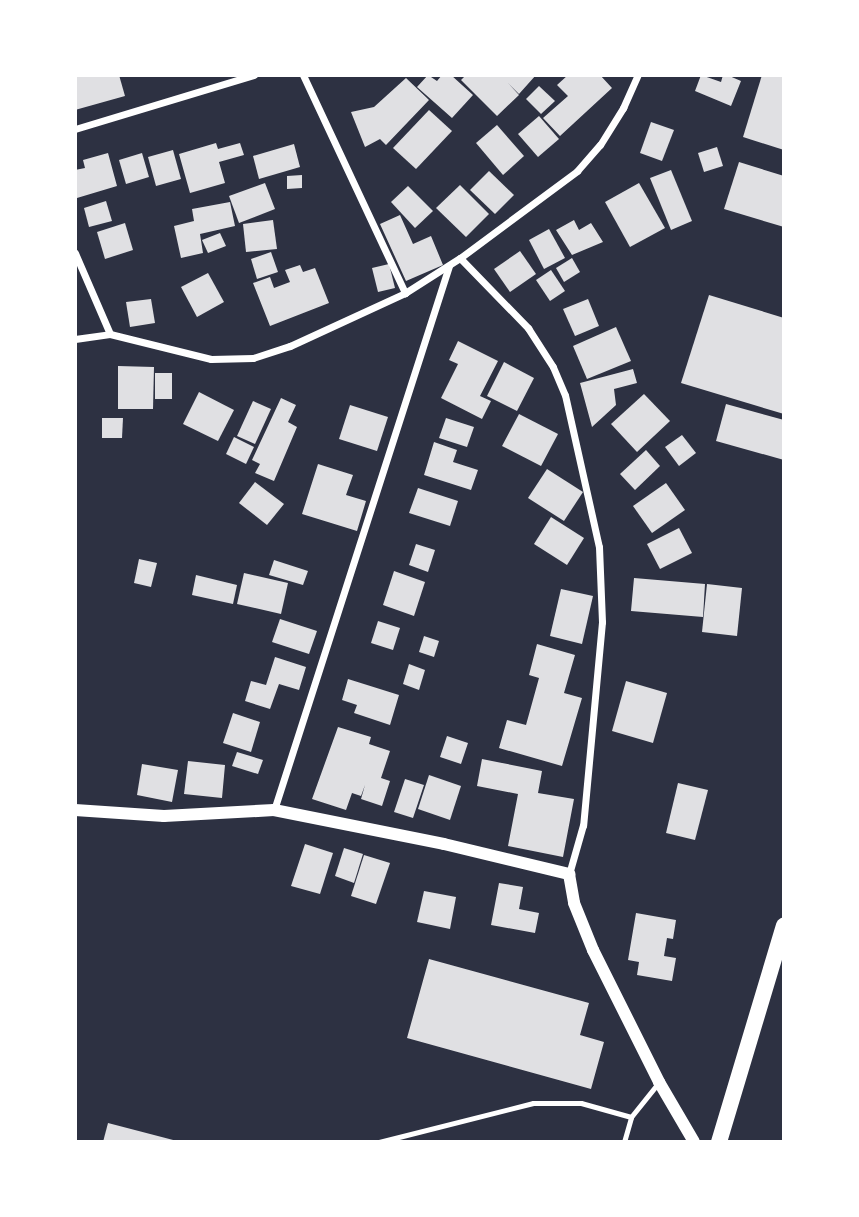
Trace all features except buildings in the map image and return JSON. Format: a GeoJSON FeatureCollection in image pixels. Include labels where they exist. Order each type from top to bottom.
{"type":"FeatureCollection","features":[{"type":"Feature","properties":{"kind":"highway"},"geometry":{"type":"LineString","coordinates":[[719,1142],[784,926]]}},
{"type":"Feature","properties":{"kind":"street"},"geometry":{"type":"LineString","coordinates":[[75,129],[254,75]]}},
{"type":"Feature","properties":{"kind":"street"},"geometry":{"type":"LineString","coordinates":[[303,75],[405,293]]}},
{"type":"Feature","properties":{"kind":"street"},"geometry":{"type":"LineString","coordinates":[[75,339],[110,334],[211,359],[253,358],[290,346],[405,293],[460,258],[577,171],[600,145],[623,108],[638,75]]}},
{"type":"Feature","properties":{"kind":"street"},"geometry":{"type":"LineString","coordinates":[[75,253],[110,334]]}},
{"type":"Feature","properties":{"kind":"street"},"geometry":{"type":"LineString","coordinates":[[460,258],[528,328],[552,367],[565,395],[599,547],[602,622],[583,825],[569,874],[574,903],[593,950],[659,1082],[694,1142]]}},
{"type":"Feature","properties":{"kind":"street"},"geometry":{"type":"LineString","coordinates":[[274,810],[449,265]]}},
{"type":"Feature","properties":{"kind":"street"},"geometry":{"type":"LineString","coordinates":[[75,810],[164,816],[274,810],[444,844],[569,874]]}},
{"type":"Feature","properties":{"kind":"lane"},"geometry":{"type":"LineString","coordinates":[[624,1142],[631,1117],[659,1082]]}},
{"type":"Feature","properties":{"kind":"lane"},"geometry":{"type":"LineString","coordinates":[[379,1142],[533,1103],[581,1103],[631,1117]]}}]}
